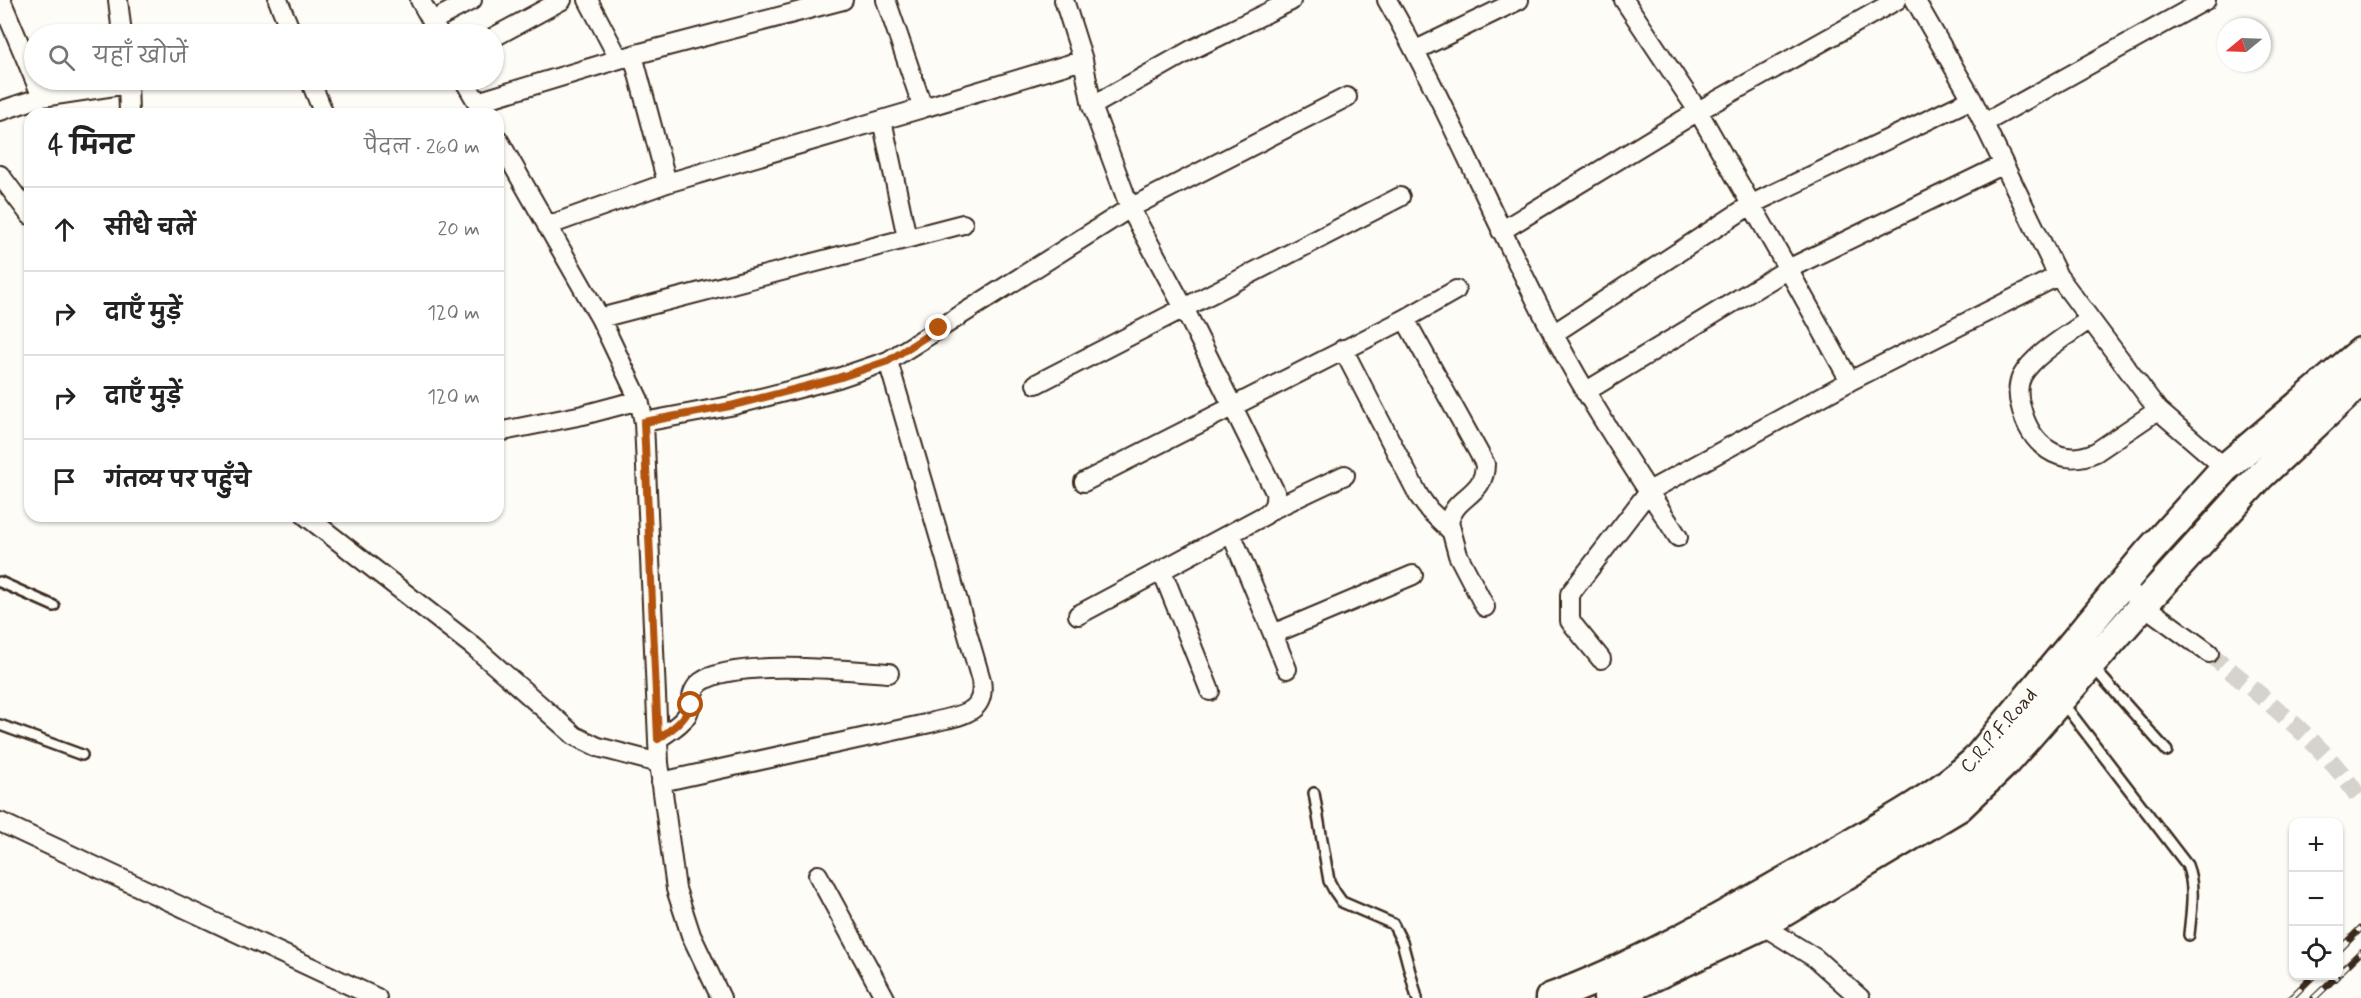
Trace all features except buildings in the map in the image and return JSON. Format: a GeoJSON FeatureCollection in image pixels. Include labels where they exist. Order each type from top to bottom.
{"type":"FeatureCollection","features":[{"type":"Feature","properties":{"kind":"main road","name":"C.R.P.F.Road"},"geometry":{"type":"LineString","coordinates":[[1550,998],[1609,974],[1715,920],[1938,791],[1975,761],[2123,583],[2225,468],[2361,352]]}},
{"type":"Feature","properties":{"kind":"main road","name":"C.R.P.F.Road"},"geometry":{"type":"LineString","coordinates":[[1608,998],[1762,926],[1959,807],[2005,763],[2260,476],[2361,381]]}},
{"type":"Feature","properties":{"kind":"street"},"geometry":{"type":"LineString","coordinates":[[1,0],[24,54]]}},
{"type":"Feature","properties":{"kind":"street"},"geometry":{"type":"LineString","coordinates":[[118,0],[121,24]]}},
{"type":"Feature","properties":{"kind":"street"},"geometry":{"type":"LineString","coordinates":[[278,0],[288,24]]}},
{"type":"Feature","properties":{"kind":"street"},"geometry":{"type":"LineString","coordinates":[[420,0],[434,24]]}},
{"type":"Feature","properties":{"kind":"street"},"geometry":{"type":"LineString","coordinates":[[441,24],[472,0]]}},
{"type":"Feature","properties":{"kind":"street"},"geometry":{"type":"LineString","coordinates":[[504,32],[562,0]]}},
{"type":"Feature","properties":{"kind":"street"},"geometry":{"type":"LineString","coordinates":[[588,0],[626,57],[667,183]]}},
{"type":"Feature","properties":{"kind":"street"},"geometry":{"type":"LineString","coordinates":[[470,90],[480,108],[626,57],[816,4],[843,0]]}},
{"type":"Feature","properties":{"kind":"street"},"geometry":{"type":"LineString","coordinates":[[886,0],[923,108]]}},
{"type":"Feature","properties":{"kind":"street"},"geometry":{"type":"LineString","coordinates":[[1064,0],[1083,60],[1092,106],[1130,208],[1184,308],[1275,492],[1276,500],[1273,509]]}},
{"type":"Feature","properties":{"kind":"street"},"geometry":{"type":"LineString","coordinates":[[1387,0],[1416,50],[1553,334],[1585,392],[1678,537]]}},
{"type":"Feature","properties":{"kind":"street"},"geometry":{"type":"LineString","coordinates":[[1416,50],[1519,0]]}},
{"type":"Feature","properties":{"kind":"street"},"geometry":{"type":"LineString","coordinates":[[1624,0],[1698,111],[1850,381]]}},
{"type":"Feature","properties":{"kind":"street"},"geometry":{"type":"LineString","coordinates":[[1502,231],[1698,111],[1897,0]]}},
{"type":"Feature","properties":{"kind":"street"},"geometry":{"type":"LineString","coordinates":[[1915,0],[1972,99],[2002,165],[2058,276],[2158,410],[2225,468]]}},
{"type":"Feature","properties":{"kind":"street"},"geometry":{"type":"LineString","coordinates":[[1984,123],[2178,6],[2206,0]]}},
{"type":"Feature","properties":{"kind":"street"},"geometry":{"type":"LineString","coordinates":[[1092,106],[1191,51],[1292,1]]}},
{"type":"Feature","properties":{"kind":"street"},"geometry":{"type":"LineString","coordinates":[[547,226],[667,183],[1083,60]]}},
{"type":"Feature","properties":{"kind":"street"},"geometry":{"type":"LineString","coordinates":[[39,90],[42,97]]}},
{"type":"Feature","properties":{"kind":"street"},"geometry":{"type":"LineString","coordinates":[[0,111],[42,97],[82,90]]}},
{"type":"Feature","properties":{"kind":"street"},"geometry":{"type":"LineString","coordinates":[[128,90],[129,108]]}},
{"type":"Feature","properties":{"kind":"street"},"geometry":{"type":"LineString","coordinates":[[314,90],[322,108]]}},
{"type":"Feature","properties":{"kind":"street"},"geometry":{"type":"LineString","coordinates":[[644,422],[730,406],[838,378],[888,361],[1130,208],[1347,97]]}},
{"type":"Feature","properties":{"kind":"street"},"geometry":{"type":"LineString","coordinates":[[1553,334],[1752,204],[1972,99]]}},
{"type":"Feature","properties":{"kind":"street"},"geometry":{"type":"LineString","coordinates":[[882,120],[906,238]]}},
{"type":"Feature","properties":{"kind":"street"},"geometry":{"type":"LineString","coordinates":[[504,150],[600,318],[639,400],[644,422],[661,782],[676,890],[691,935],[721,998]]}},
{"type":"Feature","properties":{"kind":"street"},"geometry":{"type":"LineString","coordinates":[[1585,392],[1788,270],[2002,165]]}},
{"type":"Feature","properties":{"kind":"street"},"geometry":{"type":"LineString","coordinates":[[0,175],[24,207]]}},
{"type":"Feature","properties":{"kind":"street"},"geometry":{"type":"LineString","coordinates":[[1036,384],[1400,197]]}},
{"type":"Feature","properties":{"kind":"street"},"geometry":{"type":"LineString","coordinates":[[600,318],[963,224]]}},
{"type":"Feature","properties":{"kind":"street"},"geometry":{"type":"LineString","coordinates":[[1601,659],[1570,621],[1570,594],[1649,491],[1850,381],[2058,276]]}},
{"type":"Feature","properties":{"kind":"street"},"geometry":{"type":"LineString","coordinates":[[1084,482],[1405,319],[1456,290]]}},
{"type":"Feature","properties":{"kind":"street"},"geometry":{"type":"LineString","coordinates":[[1405,319],[1485,464],[1485,475],[1481,485],[1450,514],[1450,530],[1458,555],[1485,608]]}},
{"type":"Feature","properties":{"kind":"street"},"geometry":{"type":"LineString","coordinates":[[2090,319],[2031,364],[2021,378],[2018,396],[2028,429],[2037,442],[2052,453],[2065,457],[2086,456],[2096,452],[2158,410]]}},
{"type":"Feature","properties":{"kind":"street"},"geometry":{"type":"LineString","coordinates":[[1343,349],[1419,496],[1429,510],[1450,530]]}},
{"type":"Feature","properties":{"kind":"street"},"geometry":{"type":"LineString","coordinates":[[661,782],[930,723],[973,710],[979,703],[983,693],[981,680],[888,361]]}},
{"type":"Feature","properties":{"kind":"street"},"geometry":{"type":"LineString","coordinates":[[504,431],[583,415],[639,400]]}},
{"type":"Feature","properties":{"kind":"street"},"geometry":{"type":"LineString","coordinates":[[1078,615],[1162,572],[1273,509],[1346,475]]}},
{"type":"Feature","properties":{"kind":"street"},"geometry":{"type":"LineString","coordinates":[[314,522],[474,647],[575,736],[598,747],[659,763]]}},
{"type":"Feature","properties":{"kind":"street"},"geometry":{"type":"LineString","coordinates":[[1231,533],[1287,669]]}},
{"type":"Feature","properties":{"kind":"street"},"geometry":{"type":"LineString","coordinates":[[1162,572],[1210,691]]}},
{"type":"Feature","properties":{"kind":"street"},"geometry":{"type":"LineString","coordinates":[[1273,634],[1413,575]]}},
{"type":"Feature","properties":{"kind":"street"},"geometry":{"type":"LineString","coordinates":[[2123,583],[2143,605],[2209,653]]}},
{"type":"Feature","properties":{"kind":"street"},"geometry":{"type":"LineString","coordinates":[[658,739],[679,724],[687,715],[695,688],[702,681],[713,676],[730,672],[792,667],[889,673]]}},
{"type":"Feature","properties":{"kind":"street"},"geometry":{"type":"LineString","coordinates":[[0,822],[377,998]]}},
{"type":"Feature","properties":{"kind":"street"},"geometry":{"type":"LineString","coordinates":[[818,875],[885,998]]}},
{"type":"Feature","properties":{"kind":"street"},"geometry":{"type":"LineString","coordinates":[[1762,926],[1815,958],[1860,998]]}},
{"type":"Feature","properties":{"kind":"lane"},"geometry":{"type":"LineString","coordinates":[[0,582],[54,606]]}},
{"type":"Feature","properties":{"kind":"lane"},"geometry":{"type":"LineString","coordinates":[[2091,664],[2167,751]]}},
{"type":"Feature","properties":{"kind":"lane"},"geometry":{"type":"LineString","coordinates":[[2060,700],[2187,865],[2193,893],[2188,935]]}},
{"type":"Feature","properties":{"kind":"lane"},"geometry":{"type":"LineString","coordinates":[[0,724],[82,755]]}},
{"type":"Feature","properties":{"kind":"lane"},"geometry":{"type":"LineString","coordinates":[[1314,793],[1329,881],[1342,902],[1393,924],[1402,942],[1417,998]]}},
{"type":"Feature","properties":{"kind":"tunnel"},"geometry":{"type":"LineString","coordinates":[[2209,653],[2311,740],[2347,780],[2361,801]]}},
{"type":"Feature","properties":{"kind":"railway"},"geometry":{"type":"LineString","coordinates":[[2343,946],[2361,928]]}},
{"type":"Feature","properties":{"kind":"railway"},"geometry":{"type":"LineString","coordinates":[[2343,969],[2361,952]]}},
{"type":"Feature","properties":{"kind":"railway"},"geometry":{"type":"LineString","coordinates":[[2291,998],[2309,980]]}},
{"type":"Feature","properties":{"kind":"railway"},"geometry":{"type":"LineString","coordinates":[[2314,998],[2333,980]]}},
{"type":"Feature","properties":{"kind":"route"},"geometry":{"type":"LineString","coordinates":[[691,705],[687,715],[679,724],[658,739],[644,422],[730,406],[838,378],[888,361],[939,328]]}}]}
